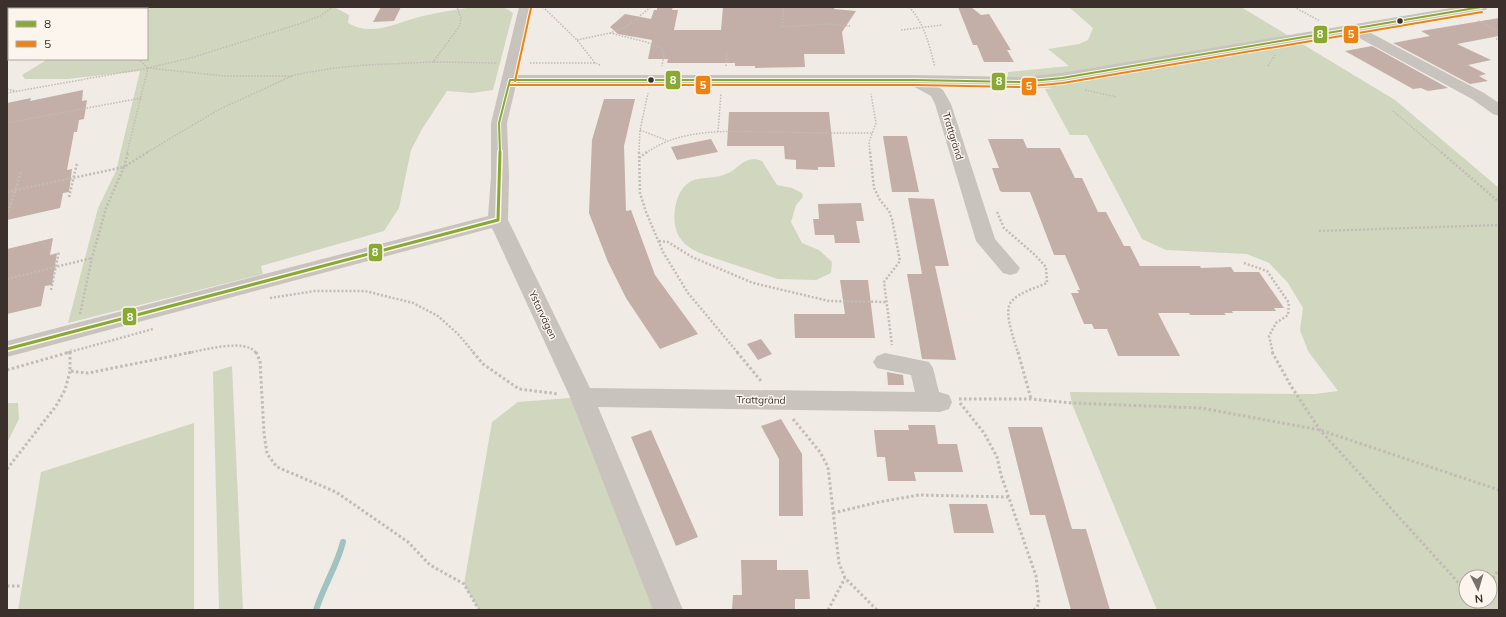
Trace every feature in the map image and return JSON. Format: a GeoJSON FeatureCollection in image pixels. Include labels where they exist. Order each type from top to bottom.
{"type":"FeatureCollection","features":[{"type":"Feature","properties":{"kind":"street","name":"Ystarvägen"},"geometry":{"type":"LineString","coordinates":[[526,7],[499,123],[500,177],[498,220],[582,397],[668,610]]}},
{"type":"Feature","properties":{"kind":"street","name":"Trattgränd"},"geometry":{"type":"LineString","coordinates":[[510,80],[656,75],[914,80],[938,76],[1021,82],[1062,78],[1351,28],[1415,14],[1481,7]]}},
{"type":"Feature","properties":{"kind":"street"},"geometry":{"type":"LineString","coordinates":[[1415,14],[1435,29]]}},
{"type":"Feature","properties":{"kind":"street"},"geometry":{"type":"LineString","coordinates":[[1351,28],[1478,96],[1499,111]]}},
{"type":"Feature","properties":{"kind":"street","name":"Trattgränd"},"geometry":{"type":"LineString","coordinates":[[914,80],[937,93],[952,104],[949,121],[986,241],[1010,268]]}},
{"type":"Feature","properties":{"kind":"street"},"geometry":{"type":"LineString","coordinates":[[949,121],[967,122]]}},
{"type":"Feature","properties":{"kind":"street"},"geometry":{"type":"LineString","coordinates":[[7,349],[498,220]]}},
{"type":"Feature","properties":{"kind":"street"},"geometry":{"type":"LineString","coordinates":[[890,363],[921,368],[942,401]]}},
{"type":"Feature","properties":{"kind":"street","name":"Trattgränd"},"geometry":{"type":"LineString","coordinates":[[582,397],[942,401]]}},
{"type":"Feature","properties":{"kind":"path"},"geometry":{"type":"LineString","coordinates":[[7,94],[173,63],[297,24],[328,12],[333,7]]}},
{"type":"Feature","properties":{"kind":"path"},"geometry":{"type":"LineString","coordinates":[[433,62],[457,30],[461,21],[457,7]]}},
{"type":"Feature","properties":{"kind":"path"},"geometry":{"type":"LineString","coordinates":[[543,7],[577,40],[595,63]]}},
{"type":"Feature","properties":{"kind":"path"},"geometry":{"type":"LineString","coordinates":[[577,40],[610,33],[626,27],[651,7]]}},
{"type":"Feature","properties":{"kind":"path"},"geometry":{"type":"LineString","coordinates":[[784,7],[781,26],[837,24],[850,26]]}},
{"type":"Feature","properties":{"kind":"path"},"geometry":{"type":"LineString","coordinates":[[909,7],[917,14],[924,26],[938,76]]}},
{"type":"Feature","properties":{"kind":"path"},"geometry":{"type":"LineString","coordinates":[[1317,24],[1325,23]]}},
{"type":"Feature","properties":{"kind":"path"},"geometry":{"type":"LineString","coordinates":[[901,30],[942,25]]}},
{"type":"Feature","properties":{"kind":"path"},"geometry":{"type":"LineString","coordinates":[[610,33],[625,38],[656,44],[662,48],[664,52],[640,130],[639,158],[640,193],[658,241],[671,266],[688,293],[820,452],[828,467],[839,563],[845,578],[877,610]]}},
{"type":"Feature","properties":{"kind":"path"},"geometry":{"type":"LineString","coordinates":[[718,132],[727,52]]}},
{"type":"Feature","properties":{"kind":"path"},"geometry":{"type":"LineString","coordinates":[[139,60],[148,68],[225,76],[250,77],[294,76],[334,68],[365,64],[486,62]]}},
{"type":"Feature","properties":{"kind":"path"},"geometry":{"type":"LineString","coordinates":[[564,63],[595,63],[602,66]]}},
{"type":"Feature","properties":{"kind":"path"},"geometry":{"type":"LineString","coordinates":[[7,469],[56,406],[65,390],[70,371],[69,354],[77,330],[92,258],[106,208],[124,167],[148,68]]}},
{"type":"Feature","properties":{"kind":"path"},"geometry":{"type":"LineString","coordinates":[[7,192],[124,167],[176,134],[218,110],[261,89],[294,76]]}},
{"type":"Feature","properties":{"kind":"path"},"geometry":{"type":"LineString","coordinates":[[868,80],[876,123],[869,142],[874,188],[880,200],[889,211],[892,219],[900,261],[884,282],[890,363]]}},
{"type":"Feature","properties":{"kind":"path"},"geometry":{"type":"LineString","coordinates":[[7,89],[18,91]]}},
{"type":"Feature","properties":{"kind":"path"},"geometry":{"type":"LineString","coordinates":[[7,123],[141,98]]}},
{"type":"Feature","properties":{"kind":"path"},"geometry":{"type":"LineString","coordinates":[[1393,111],[1499,202]]}},
{"type":"Feature","properties":{"kind":"path"},"geometry":{"type":"LineString","coordinates":[[640,130],[666,140]]}},
{"type":"Feature","properties":{"kind":"path"},"geometry":{"type":"LineString","coordinates":[[639,158],[666,140],[698,134],[718,132],[872,134]]}},
{"type":"Feature","properties":{"kind":"path"},"geometry":{"type":"LineString","coordinates":[[69,197],[77,163]]}},
{"type":"Feature","properties":{"kind":"path"},"geometry":{"type":"LineString","coordinates":[[7,216],[21,172]]}},
{"type":"Feature","properties":{"kind":"path"},"geometry":{"type":"LineString","coordinates":[[1319,231],[1499,225]]}},
{"type":"Feature","properties":{"kind":"path"},"geometry":{"type":"LineString","coordinates":[[658,241],[668,242],[692,257],[753,283],[803,296],[829,300],[886,302]]}},
{"type":"Feature","properties":{"kind":"path"},"geometry":{"type":"LineString","coordinates":[[51,290],[59,251]]}},
{"type":"Feature","properties":{"kind":"path"},"geometry":{"type":"LineString","coordinates":[[7,278],[92,258]]}},
{"type":"Feature","properties":{"kind":"path"},"geometry":{"type":"LineString","coordinates":[[1244,263],[1267,271],[1289,303],[1288,315],[1276,323],[1269,336],[1272,352],[1291,386],[1320,430],[1458,582]]}},
{"type":"Feature","properties":{"kind":"path"},"geometry":{"type":"LineString","coordinates":[[264,300],[315,291],[366,291],[413,303],[438,316],[458,334],[483,364],[519,388],[582,397]]}},
{"type":"Feature","properties":{"kind":"path"},"geometry":{"type":"LineString","coordinates":[[7,370],[69,354],[160,327]]}},
{"type":"Feature","properties":{"kind":"path"},"geometry":{"type":"LineString","coordinates":[[70,371],[88,373],[226,346],[244,346],[255,351],[260,361],[264,433],[268,454],[277,467],[336,492],[402,537],[430,565],[464,584],[479,610]]}},
{"type":"Feature","properties":{"kind":"path"},"geometry":{"type":"LineString","coordinates":[[942,401],[1030,399],[1072,404],[1201,408],[1320,430],[1499,490]]}},
{"type":"Feature","properties":{"kind":"path"},"geometry":{"type":"LineString","coordinates":[[942,401],[984,433],[997,457],[1036,576],[1039,604],[1034,610]]}},
{"type":"Feature","properties":{"kind":"path"},"geometry":{"type":"LineString","coordinates":[[833,513],[879,502],[919,495],[1009,497]]}},
{"type":"Feature","properties":{"kind":"path"},"geometry":{"type":"LineString","coordinates":[[828,610],[845,578]]}},
{"type":"Feature","properties":{"kind":"path"},"geometry":{"type":"LineString","coordinates":[[7,586],[22,586]]}},
{"type":"Feature","properties":{"kind":"green space"},"geometry":{"type":"Polygon","coordinates":[[[498,6],[506,8],[513,13],[493,90],[472,93],[447,91],[422,129],[411,150],[399,208],[384,231],[261,266],[263,274],[68,323],[98,208],[116,171],[140,71],[67,79],[25,79],[22,75],[46,60],[148,60],[148,8],[8,8],[7,38],[7,7],[334,7],[349,15],[348,23],[366,29],[384,28],[427,15],[476,7],[498,6]]]}},
{"type":"Feature","properties":{"kind":"green space"},"geometry":{"type":"Polygon","coordinates":[[[1069,7],[1241,7],[1395,100],[1499,188],[1499,610],[1157,610],[1072,404],[1070,392],[1315,394],[1338,391],[1308,351],[1300,330],[1303,308],[1288,283],[1269,263],[1247,254],[1166,250],[1142,239],[1087,135],[1070,135],[1045,89],[1054,88],[1007,88],[1008,72],[1069,66],[1048,49],[1079,44],[1088,40],[1093,28],[1069,7]]]}},
{"type":"Feature","properties":{"kind":"green space"},"geometry":{"type":"Polygon","coordinates":[[[755,159],[762,161],[777,185],[792,188],[802,193],[803,197],[796,205],[791,222],[802,243],[819,250],[832,262],[831,273],[816,280],[778,279],[702,254],[690,248],[680,238],[675,225],[674,217],[676,202],[687,184],[696,179],[721,176],[730,172],[746,161],[755,159]]]}},
{"type":"Feature","properties":{"kind":"green space"},"geometry":{"type":"Polygon","coordinates":[[[232,366],[243,610],[219,610],[213,372],[232,366]]]}},
{"type":"Feature","properties":{"kind":"green space"},"geometry":{"type":"Polygon","coordinates":[[[582,397],[668,610],[479,610],[464,584],[492,422],[518,402],[582,397]]]}},
{"type":"Feature","properties":{"kind":"green space"},"geometry":{"type":"Polygon","coordinates":[[[7,403],[18,403],[19,419],[7,443],[7,403]]]}},
{"type":"Feature","properties":{"kind":"green space"},"geometry":{"type":"Polygon","coordinates":[[[194,423],[194,610],[18,610],[41,472],[194,423]]]}},
{"type":"Feature","properties":{"kind":"building"},"geometry":{"type":"Polygon","coordinates":[[[381,7],[401,7],[394,21],[373,22],[381,7]]]}},
{"type":"Feature","properties":{"kind":"building"},"geometry":{"type":"Polygon","coordinates":[[[657,7],[673,7],[672,10],[678,10],[674,30],[721,30],[723,7],[835,7],[834,9],[856,11],[842,32],[845,54],[804,54],[805,67],[755,68],[755,66],[735,66],[735,63],[667,63],[668,59],[648,59],[652,40],[618,34],[610,27],[625,14],[651,19],[654,10],[657,10],[657,7]]]}},
{"type":"Feature","properties":{"kind":"building"},"geometry":{"type":"Polygon","coordinates":[[[958,7],[971,7],[981,15],[989,14],[1011,50],[1007,50],[1014,62],[984,62],[977,45],[973,45],[958,7]]]}},
{"type":"Feature","properties":{"kind":"building"},"geometry":{"type":"Polygon","coordinates":[[[1499,18],[1499,36],[1457,44],[1491,60],[1468,65],[1486,74],[1479,76],[1488,81],[1470,84],[1393,43],[1430,36],[1421,31],[1499,18]]]}},
{"type":"Feature","properties":{"kind":"building"},"geometry":{"type":"Polygon","coordinates":[[[1372,46],[1448,88],[1428,91],[1421,88],[1413,89],[1345,51],[1372,46]]]}},
{"type":"Feature","properties":{"kind":"building"},"geometry":{"type":"Polygon","coordinates":[[[83,90],[82,101],[87,100],[84,119],[79,120],[77,132],[74,132],[67,170],[72,169],[69,192],[63,193],[60,208],[7,220],[7,103],[31,98],[30,101],[83,90]]]}},
{"type":"Feature","properties":{"kind":"building"},"geometry":{"type":"Polygon","coordinates":[[[604,99],[635,99],[624,146],[626,211],[631,210],[655,275],[698,334],[660,349],[626,298],[608,262],[589,213],[592,140],[604,99]]]}},
{"type":"Feature","properties":{"kind":"building"},"geometry":{"type":"Polygon","coordinates":[[[729,112],[829,112],[835,167],[818,167],[818,170],[796,169],[796,160],[785,159],[784,146],[727,146],[729,112]]]}},
{"type":"Feature","properties":{"kind":"building"},"geometry":{"type":"Polygon","coordinates":[[[883,136],[907,136],[919,192],[892,192],[883,136]]]}},
{"type":"Feature","properties":{"kind":"building"},"geometry":{"type":"Polygon","coordinates":[[[711,139],[718,152],[677,160],[671,147],[711,139]]]}},
{"type":"Feature","properties":{"kind":"building"},"geometry":{"type":"Polygon","coordinates":[[[988,139],[1023,139],[1027,148],[1060,148],[1075,178],[1082,178],[1098,212],[1106,212],[1124,246],[1130,246],[1140,266],[1200,266],[1201,268],[1231,267],[1234,272],[1259,272],[1284,308],[1274,308],[1276,311],[1232,311],[1233,313],[1224,313],[1226,315],[1158,313],[1180,356],[1118,356],[1107,329],[1094,329],[1092,324],[1084,324],[1071,293],[1079,293],[1077,290],[1080,290],[1065,255],[1054,255],[1030,192],[1000,191],[992,168],[999,168],[988,139]]]}},
{"type":"Feature","properties":{"kind":"building"},"geometry":{"type":"Polygon","coordinates":[[[908,198],[934,199],[949,266],[935,266],[956,360],[922,359],[907,274],[922,274],[908,198]]]}},
{"type":"Feature","properties":{"kind":"building"},"geometry":{"type":"Polygon","coordinates":[[[861,203],[864,221],[856,221],[860,243],[835,243],[834,235],[815,235],[813,219],[819,219],[818,204],[861,203]]]}},
{"type":"Feature","properties":{"kind":"building"},"geometry":{"type":"Polygon","coordinates":[[[53,238],[50,255],[57,253],[52,285],[45,286],[41,306],[7,314],[7,249],[53,238]]]}},
{"type":"Feature","properties":{"kind":"building"},"geometry":{"type":"Polygon","coordinates":[[[840,280],[868,280],[875,338],[795,338],[794,314],[845,314],[840,280]]]}},
{"type":"Feature","properties":{"kind":"building"},"geometry":{"type":"Polygon","coordinates":[[[761,339],[772,354],[758,360],[747,344],[761,339]]]}},
{"type":"Feature","properties":{"kind":"building"},"geometry":{"type":"Polygon","coordinates":[[[887,372],[903,375],[904,385],[888,385],[887,372]]]}},
{"type":"Feature","properties":{"kind":"building"},"geometry":{"type":"Polygon","coordinates":[[[781,419],[802,454],[803,516],[779,516],[779,459],[761,426],[781,419]]]}},
{"type":"Feature","properties":{"kind":"building"},"geometry":{"type":"Polygon","coordinates":[[[908,425],[935,425],[938,444],[957,444],[963,472],[914,472],[916,481],[888,481],[885,457],[877,457],[874,430],[909,430],[908,425]]]}},
{"type":"Feature","properties":{"kind":"building"},"geometry":{"type":"Polygon","coordinates":[[[1008,427],[1042,427],[1072,529],[1086,529],[1110,610],[1071,610],[1045,515],[1030,515],[1008,427]]]}},
{"type":"Feature","properties":{"kind":"building"},"geometry":{"type":"Polygon","coordinates":[[[651,430],[698,537],[676,546],[631,437],[651,430]]]}},
{"type":"Feature","properties":{"kind":"building"},"geometry":{"type":"Polygon","coordinates":[[[949,504],[987,504],[994,533],[954,533],[949,504]]]}},
{"type":"Feature","properties":{"kind":"building"},"geometry":{"type":"Polygon","coordinates":[[[741,560],[777,560],[777,570],[808,570],[810,599],[795,599],[795,610],[732,610],[733,595],[742,595],[741,560]]]}},
{"type":"Feature","properties":{"kind":"waterway"},"geometry":{"type":"LineString","coordinates":[[316,610],[343,542]]}},
{"type":"Feature","properties":{"kind":"transit line","name":"8"},"geometry":{"type":"LineString","coordinates":[[510,80],[914,80],[1021,82],[1062,78],[1481,7]]}},
{"type":"Feature","properties":{"kind":"transit line","name":"5"},"geometry":{"type":"LineString","coordinates":[[515,81],[531,8]]}},
{"type":"Feature","properties":{"kind":"transit line","name":"5"},"geometry":{"type":"LineString","coordinates":[[510,85],[914,85],[1021,87],[1063,83],[1482,12]]}},
{"type":"Feature","properties":{"kind":"transit line","name":"8"},"geometry":{"type":"LineString","coordinates":[[498,220],[500,177],[499,123],[510,80]]}},
{"type":"Feature","properties":{"kind":"transit line","name":"8"},"geometry":{"type":"LineString","coordinates":[[7,349],[498,220]]}}]}
